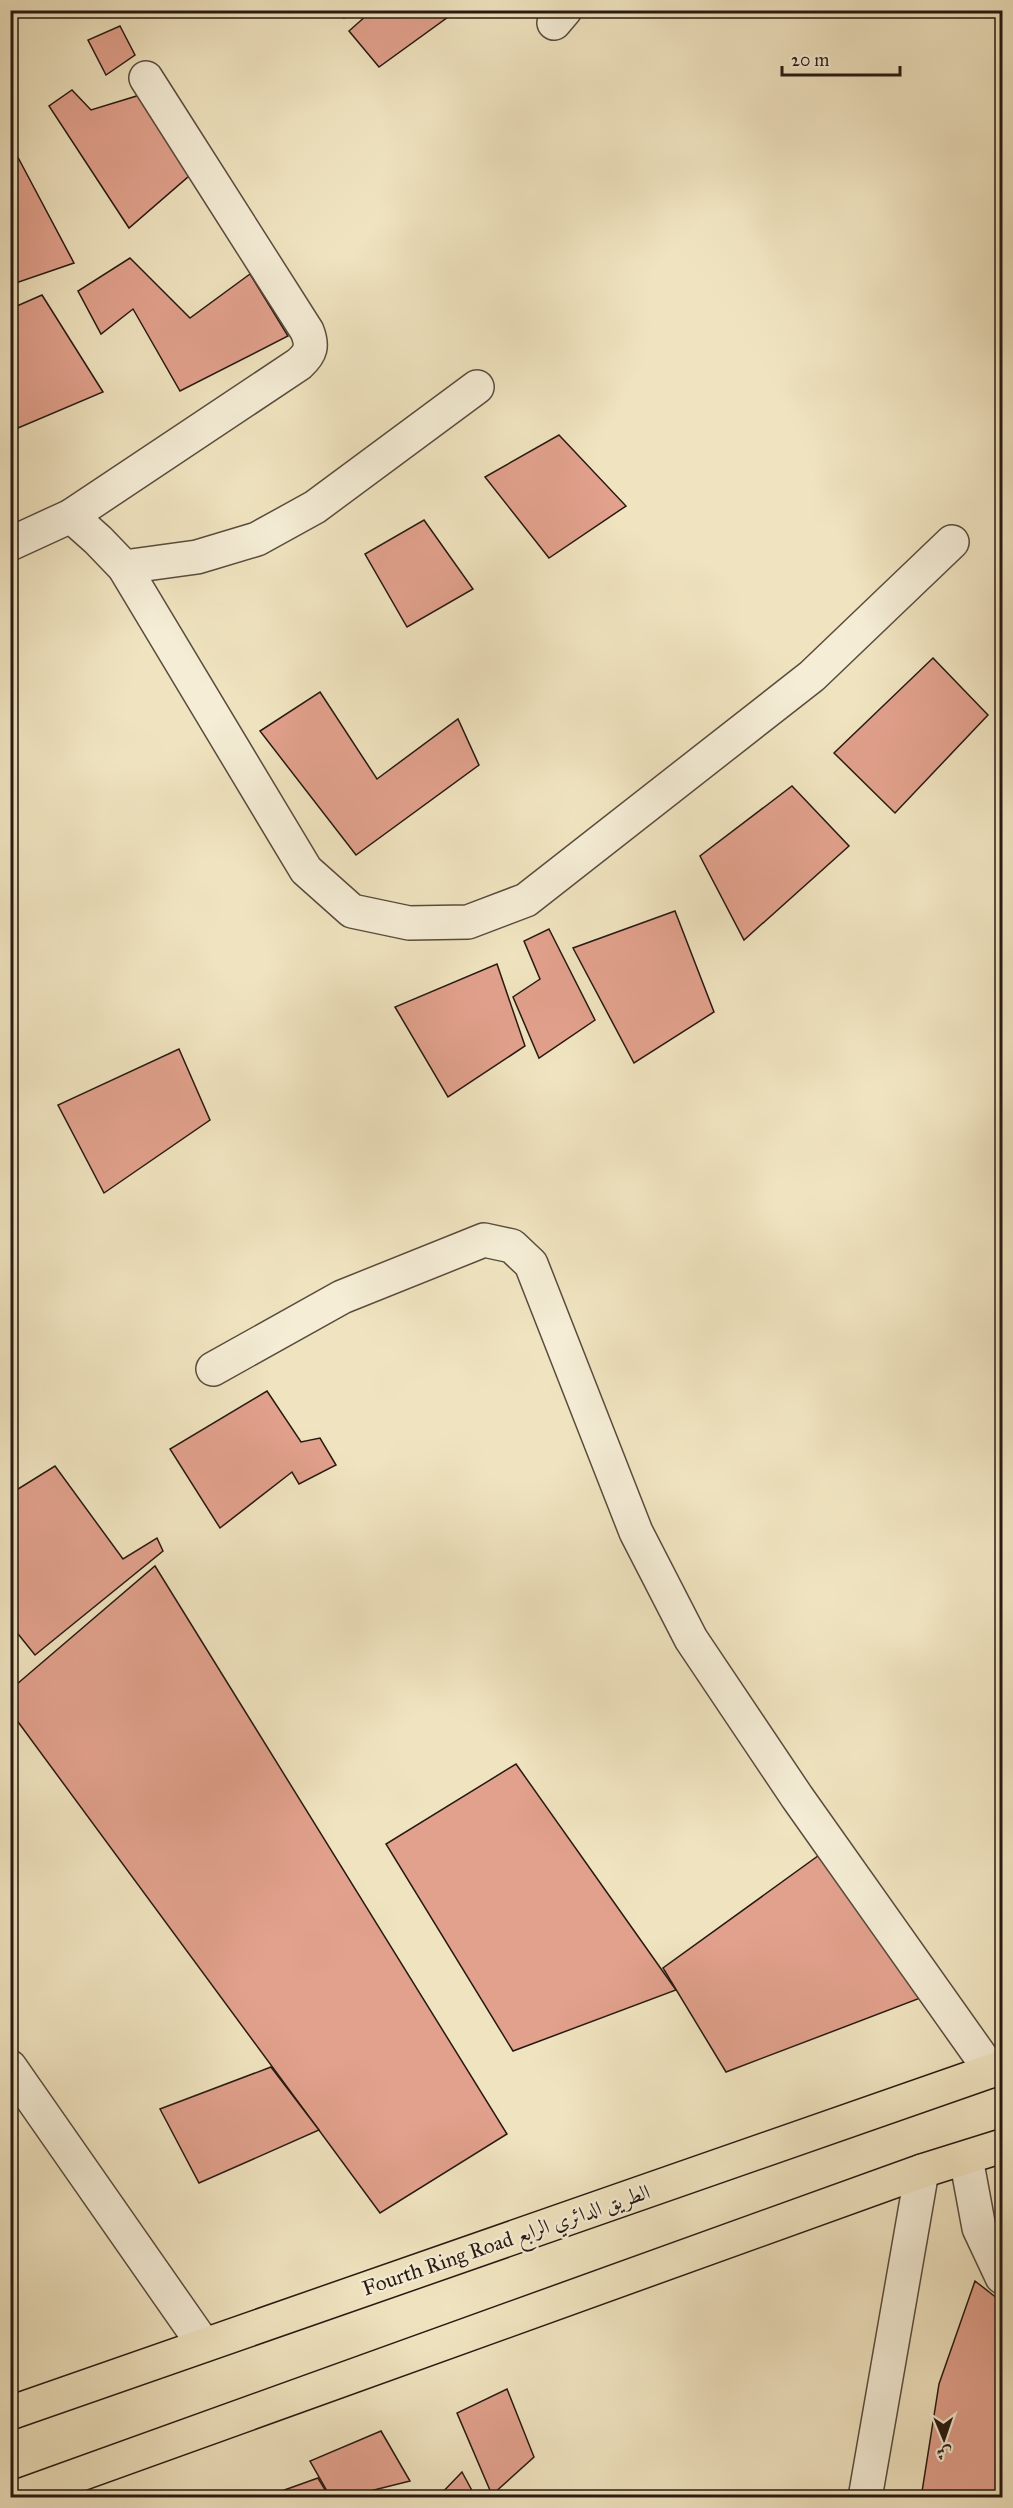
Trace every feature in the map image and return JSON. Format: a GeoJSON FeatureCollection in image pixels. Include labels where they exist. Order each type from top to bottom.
{"type":"FeatureCollection","features":[{"type":"Feature","properties":{"kind":"main road","name":"Fourth Ring Road الطريق الدائري الرابع"},"geometry":{"type":"LineString","coordinates":[[10,2413],[997,2069]]}},
{"type":"Feature","properties":{"kind":"main road"},"geometry":{"type":"LineString","coordinates":[[14,2498],[922,2171],[1002,2146]]}},
{"type":"Feature","properties":{"kind":"street"},"geometry":{"type":"LineString","coordinates":[[10,544],[70,516],[262,390],[310,355],[312,343],[307,331],[146,78]]}},
{"type":"Feature","properties":{"kind":"street"},"geometry":{"type":"LineString","coordinates":[[124,567],[198,557],[257,539],[315,507],[477,387]]}},
{"type":"Feature","properties":{"kind":"street"},"geometry":{"type":"LineString","coordinates":[[70,516],[124,567],[306,870],[352,910],[409,923],[468,922],[526,900],[812,676],[952,542]]}},
{"type":"Feature","properties":{"kind":"street"},"geometry":{"type":"LineString","coordinates":[[213,1369],[342,1297],[484,1240],[512,1246],[531,1264],[636,1532],[691,1639],[797,1797],[997,2069]]}},
{"type":"Feature","properties":{"kind":"street"},"geometry":{"type":"LineString","coordinates":[[10,2067],[204,2346]]}},
{"type":"Feature","properties":{"kind":"street"},"geometry":{"type":"LineString","coordinates":[[966,2158],[979,2228],[1002,2277]]}},
{"type":"Feature","properties":{"kind":"street"},"geometry":{"type":"LineString","coordinates":[[865,2498],[922,2171]]}},
{"type":"Feature","properties":{"kind":"building"},"geometry":{"type":"Polygon","coordinates":[[[339,10],[354,10],[344,18],[339,10]]]}},
{"type":"Feature","properties":{"kind":"building"},"geometry":{"type":"Polygon","coordinates":[[[367,10],[443,10],[448,17],[379,67],[349,31],[367,15],[367,10]]]}},
{"type":"Feature","properties":{"kind":"building"},"geometry":{"type":"Polygon","coordinates":[[[120,26],[135,55],[106,75],[88,40],[120,26]]]}},
{"type":"Feature","properties":{"kind":"building"},"geometry":{"type":"Polygon","coordinates":[[[72,90],[91,110],[140,95],[189,176],[129,228],[49,106],[72,90]]]}},
{"type":"Feature","properties":{"kind":"building"},"geometry":{"type":"Polygon","coordinates":[[[13,148],[74,263],[10,285],[10,149],[13,148]]]}},
{"type":"Feature","properties":{"kind":"building"},"geometry":{"type":"Polygon","coordinates":[[[130,258],[190,318],[250,274],[288,336],[180,391],[133,309],[101,334],[78,291],[130,258]]]}},
{"type":"Feature","properties":{"kind":"building"},"geometry":{"type":"Polygon","coordinates":[[[42,295],[103,392],[18,428],[10,415],[10,309],[42,295]]]}},
{"type":"Feature","properties":{"kind":"building"},"geometry":{"type":"Polygon","coordinates":[[[559,435],[626,506],[549,558],[485,477],[559,435]]]}},
{"type":"Feature","properties":{"kind":"building"},"geometry":{"type":"Polygon","coordinates":[[[424,520],[473,589],[407,627],[365,554],[424,520]]]}},
{"type":"Feature","properties":{"kind":"building"},"geometry":{"type":"Polygon","coordinates":[[[933,658],[988,715],[895,813],[834,753],[933,658]]]}},
{"type":"Feature","properties":{"kind":"building"},"geometry":{"type":"Polygon","coordinates":[[[320,692],[377,779],[458,719],[479,765],[356,855],[260,731],[320,692]]]}},
{"type":"Feature","properties":{"kind":"building"},"geometry":{"type":"Polygon","coordinates":[[[792,786],[849,846],[744,940],[700,856],[792,786]]]}},
{"type":"Feature","properties":{"kind":"building"},"geometry":{"type":"Polygon","coordinates":[[[675,911],[714,1012],[634,1063],[573,948],[675,911]]]}},
{"type":"Feature","properties":{"kind":"building"},"geometry":{"type":"Polygon","coordinates":[[[549,929],[595,1020],[539,1058],[513,997],[540,979],[524,941],[549,929]]]}},
{"type":"Feature","properties":{"kind":"building"},"geometry":{"type":"Polygon","coordinates":[[[497,964],[525,1046],[448,1097],[395,1007],[497,964]]]}},
{"type":"Feature","properties":{"kind":"building"},"geometry":{"type":"Polygon","coordinates":[[[179,1049],[210,1120],[104,1193],[58,1105],[179,1049]]]}},
{"type":"Feature","properties":{"kind":"building"},"geometry":{"type":"Polygon","coordinates":[[[267,1391],[301,1442],[320,1438],[336,1465],[299,1484],[292,1472],[220,1528],[170,1449],[267,1391]]]}},
{"type":"Feature","properties":{"kind":"building"},"geometry":{"type":"Polygon","coordinates":[[[55,1466],[123,1559],[157,1538],[163,1551],[35,1655],[10,1624],[10,1494],[55,1466]]]}},
{"type":"Feature","properties":{"kind":"building"},"geometry":{"type":"Polygon","coordinates":[[[155,1566],[507,2134],[380,2213],[10,1711],[10,1690],[155,1566]]]}},
{"type":"Feature","properties":{"kind":"building"},"geometry":{"type":"Polygon","coordinates":[[[516,1764],[676,1990],[513,2051],[386,1844],[516,1764]]]}},
{"type":"Feature","properties":{"kind":"building"},"geometry":{"type":"Polygon","coordinates":[[[822,1853],[923,1997],[726,2072],[663,1968],[822,1853]]]}},
{"type":"Feature","properties":{"kind":"building"},"geometry":{"type":"Polygon","coordinates":[[[271,2067],[319,2130],[199,2183],[160,2109],[271,2067]]]}},
{"type":"Feature","properties":{"kind":"building"},"geometry":{"type":"Polygon","coordinates":[[[975,2281],[1002,2302],[1002,2498],[921,2498],[939,2384],[975,2281]]]}},
{"type":"Feature","properties":{"kind":"building"},"geometry":{"type":"Polygon","coordinates":[[[507,2389],[534,2457],[492,2495],[457,2413],[507,2389]]]}},
{"type":"Feature","properties":{"kind":"building"},"geometry":{"type":"Polygon","coordinates":[[[381,2431],[410,2481],[366,2492],[370,2498],[331,2498],[310,2461],[381,2431]]]}},
{"type":"Feature","properties":{"kind":"building"},"geometry":{"type":"Polygon","coordinates":[[[462,2472],[476,2498],[437,2498],[462,2472]]]}},
{"type":"Feature","properties":{"kind":"building"},"geometry":{"type":"Polygon","coordinates":[[[318,2478],[330,2498],[262,2498],[318,2478]]]}}]}
